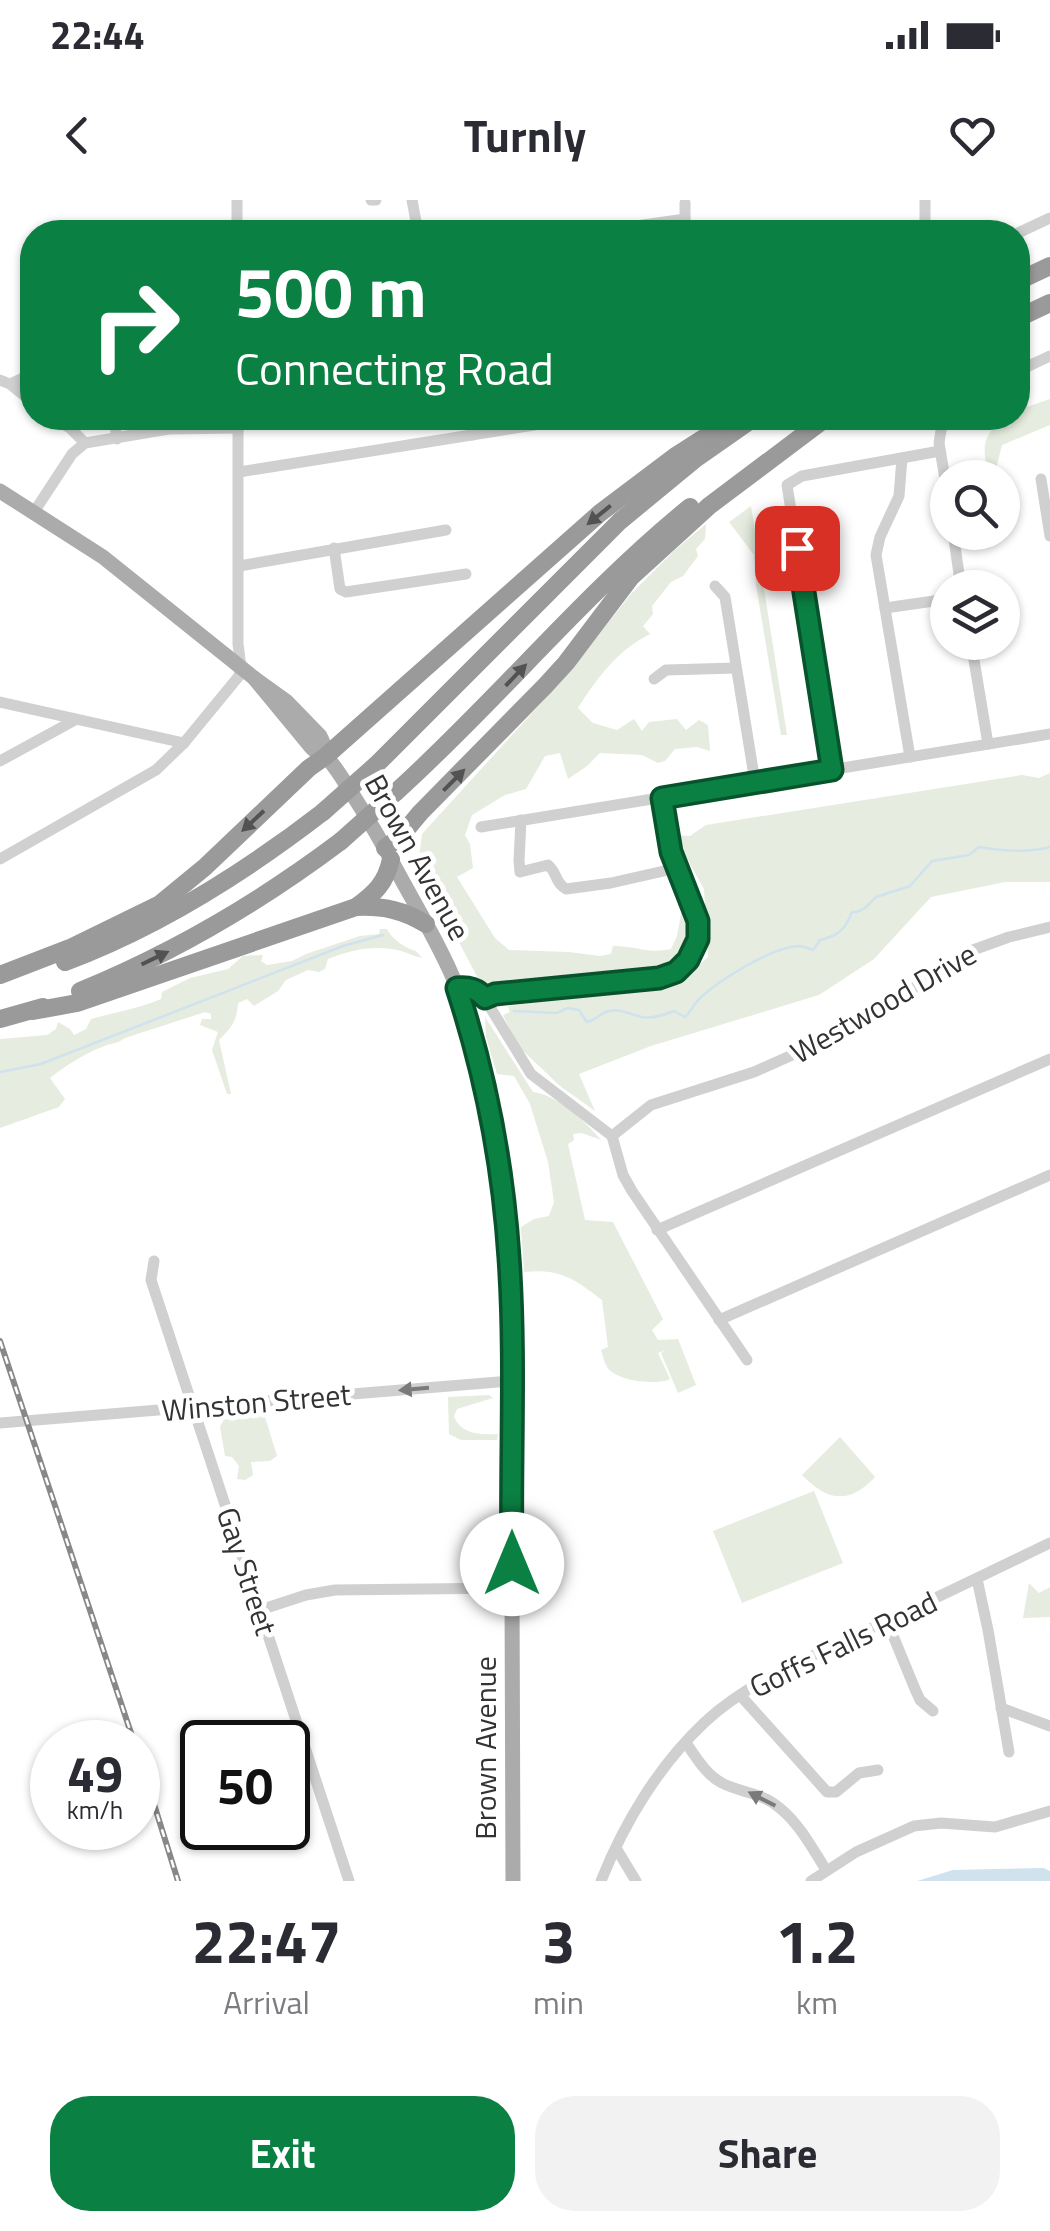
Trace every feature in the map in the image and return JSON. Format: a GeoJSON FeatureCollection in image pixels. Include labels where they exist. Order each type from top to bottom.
{"type":"FeatureCollection","features":[{"type":"Feature","properties":{"kind":"highway"},"geometry":{"type":"LineString","coordinates":[[0,975],[70,948],[160,904],[600,513],[715,430]]}},
{"type":"Feature","properties":{"kind":"highway"},"geometry":{"type":"LineString","coordinates":[[0,984],[86,954],[143,928],[254,864],[376,766],[620,521],[737,430]]}},
{"type":"Feature","properties":{"kind":"highway"},"geometry":{"type":"LineString","coordinates":[[33,1011],[136,967],[212,928],[341,841],[440,753],[588,600],[660,532],[730,475],[798,430]]}},
{"type":"Feature","properties":{"kind":"highway"},"geometry":{"type":"LineString","coordinates":[[356,907],[380,887],[388,874],[388,853],[420,813],[566,663],[631,577],[709,506],[810,430]]}},
{"type":"Feature","properties":{"kind":"highway"},"geometry":{"type":"LineString","coordinates":[[0,1019],[77,1004],[356,907],[389,907],[426,924]]}},
{"type":"Feature","properties":{"kind":"main road","name":"Brown Avenue"},"geometry":{"type":"LineString","coordinates":[[0,490],[103,557],[286,701],[309,724],[388,853],[457,988],[479,1059],[500,1168],[510,1261],[512,1881]]}},
{"type":"Feature","properties":{"kind":"street"},"geometry":{"type":"LineString","coordinates":[[685,203],[685,220]]}},
{"type":"Feature","properties":{"kind":"street"},"geometry":{"type":"LineString","coordinates":[[72,430],[85,443]]}},
{"type":"Feature","properties":{"kind":"street"},"geometry":{"type":"LineString","coordinates":[[116,430],[117,438]]}},
{"type":"Feature","properties":{"kind":"street"},"geometry":{"type":"LineString","coordinates":[[34,512],[72,454],[85,443],[162,430]]}},
{"type":"Feature","properties":{"kind":"street"},"geometry":{"type":"LineString","coordinates":[[0,859],[156,770],[248,673],[238,644],[239,430]]}},
{"type":"Feature","properties":{"kind":"street"},"geometry":{"type":"LineString","coordinates":[[472,430],[472,435]]}},
{"type":"Feature","properties":{"kind":"street"},"geometry":{"type":"LineString","coordinates":[[239,472],[503,430]]}},
{"type":"Feature","properties":{"kind":"street"},"geometry":{"type":"LineString","coordinates":[[940,430],[941,460]]}},
{"type":"Feature","properties":{"kind":"street"},"geometry":{"type":"LineString","coordinates":[[832,770],[787,486],[798,477],[940,452]]}},
{"type":"Feature","properties":{"kind":"street"},"geometry":{"type":"LineString","coordinates":[[902,458],[896,504],[877,546],[877,564],[910,757]]}},
{"type":"Feature","properties":{"kind":"street"},"geometry":{"type":"LineString","coordinates":[[1041,479],[1050,536]]}},
{"type":"Feature","properties":{"kind":"street"},"geometry":{"type":"LineString","coordinates":[[239,566],[446,530]]}},
{"type":"Feature","properties":{"kind":"street"},"geometry":{"type":"LineString","coordinates":[[334,548],[340,588],[346,592],[466,574]]}},
{"type":"Feature","properties":{"kind":"street"},"geometry":{"type":"LineString","coordinates":[[715,586],[724,596],[755,782]]}},
{"type":"Feature","properties":{"kind":"street"},"geometry":{"type":"LineString","coordinates":[[885,608],[930,602]]}},
{"type":"Feature","properties":{"kind":"street"},"geometry":{"type":"LineString","coordinates":[[973,660],[988,744]]}},
{"type":"Feature","properties":{"kind":"street"},"geometry":{"type":"LineString","coordinates":[[654,679],[666,670],[736,668]]}},
{"type":"Feature","properties":{"kind":"street"},"geometry":{"type":"LineString","coordinates":[[0,702],[184,743]]}},
{"type":"Feature","properties":{"kind":"street"},"geometry":{"type":"LineString","coordinates":[[0,761],[75,720]]}},
{"type":"Feature","properties":{"kind":"street"},"geometry":{"type":"LineString","coordinates":[[480,827],[1050,734]]}},
{"type":"Feature","properties":{"kind":"street"},"geometry":{"type":"LineString","coordinates":[[485,998],[648,980],[676,972],[692,953],[699,930],[667,834],[662,798]]}},
{"type":"Feature","properties":{"kind":"street"},"geometry":{"type":"LineString","coordinates":[[521,820],[520,872],[548,865],[556,882],[566,889],[677,868]]}},
{"type":"Feature","properties":{"kind":"street","name":"Westwood Drive"},"geometry":{"type":"LineString","coordinates":[[612,1136],[652,1105],[754,1072],[830,1038],[973,950],[1050,928]]}},
{"type":"Feature","properties":{"kind":"street"},"geometry":{"type":"LineString","coordinates":[[457,988],[477,990],[530,1074],[612,1136],[624,1175],[657,1230],[748,1360]]}},
{"type":"Feature","properties":{"kind":"street"},"geometry":{"type":"LineString","coordinates":[[657,1230],[1050,1059]]}},
{"type":"Feature","properties":{"kind":"street"},"geometry":{"type":"LineString","coordinates":[[720,1320],[1050,1175]]}},
{"type":"Feature","properties":{"kind":"street","name":"Gay Street"},"geometry":{"type":"LineString","coordinates":[[154,1261],[151,1280],[349,1881]]}},
{"type":"Feature","properties":{"kind":"street","name":"Winston Street"},"geometry":{"type":"LineString","coordinates":[[0,1423],[511,1381]]}},
{"type":"Feature","properties":{"kind":"street","name":"Goffs Falls Road"},"geometry":{"type":"LineString","coordinates":[[601,1881],[650,1789],[706,1721],[740,1695],[786,1669],[1050,1543]]}},
{"type":"Feature","properties":{"kind":"street"},"geometry":{"type":"LineString","coordinates":[[977,1579],[1009,1752]]}},
{"type":"Feature","properties":{"kind":"street"},"geometry":{"type":"LineString","coordinates":[[260,1610],[335,1590],[512,1588]]}},
{"type":"Feature","properties":{"kind":"street"},"geometry":{"type":"LineString","coordinates":[[886,1622],[920,1700],[933,1711]]}},
{"type":"Feature","properties":{"kind":"street"},"geometry":{"type":"LineString","coordinates":[[740,1695],[828,1792],[836,1792],[860,1773],[878,1770]]}},
{"type":"Feature","properties":{"kind":"street"},"geometry":{"type":"LineString","coordinates":[[1001,1708],[1050,1726]]}},
{"type":"Feature","properties":{"kind":"street"},"geometry":{"type":"LineString","coordinates":[[686,1743],[716,1780],[761,1796],[782,1810],[826,1870]]}},
{"type":"Feature","properties":{"kind":"street"},"geometry":{"type":"LineString","coordinates":[[811,1881],[856,1852],[914,1826],[942,1823],[995,1827],[1050,1812]]}},
{"type":"Feature","properties":{"kind":"street"},"geometry":{"type":"LineString","coordinates":[[616,1848],[636,1881]]}},
{"type":"Feature","properties":{"kind":"shaded area"},"geometry":{"type":"Polygon","coordinates":[[[1050,399],[1050,425],[1002,445],[998,460],[986,460],[985,442],[992,430],[1030,430],[1030,406],[1050,399]]]}},
{"type":"Feature","properties":{"kind":"shaded area"},"geometry":{"type":"Polygon","coordinates":[[[751,506],[787,735],[781,735],[754,555],[729,522],[751,506]]]}},
{"type":"Feature","properties":{"kind":"shaded area"},"geometry":{"type":"Polygon","coordinates":[[[706,524],[705,539],[696,549],[698,556],[652,606],[653,614],[643,626],[650,634],[609,666],[578,708],[593,723],[617,730],[634,719],[642,731],[649,722],[677,719],[686,730],[699,720],[708,725],[710,751],[697,747],[675,749],[658,763],[642,755],[600,753],[568,779],[560,753],[545,756],[526,789],[505,795],[472,815],[465,835],[473,868],[457,877],[495,938],[509,950],[600,956],[611,954],[613,946],[671,949],[683,903],[687,923],[682,946],[662,967],[497,984],[480,982],[418,865],[422,834],[572,669],[630,595],[706,524]]]}},
{"type":"Feature","properties":{"kind":"shaded area"},"geometry":{"type":"Polygon","coordinates":[[[1050,773],[1050,882],[1005,882],[931,897],[874,959],[819,995],[651,1046],[579,1074],[595,1111],[560,1086],[519,1047],[503,1015],[510,1012],[508,1006],[682,979],[708,957],[704,889],[674,835],[690,836],[706,825],[1022,775],[1039,778],[1050,773]]]}},
{"type":"Feature","properties":{"kind":"shaded area"},"geometry":{"type":"Polygon","coordinates":[[[380,929],[387,929],[422,958],[388,949],[353,951],[328,959],[325,969],[319,972],[308,970],[286,980],[278,991],[254,1006],[247,999],[238,1003],[233,1023],[219,1040],[231,1094],[227,1094],[212,1050],[218,1032],[200,1025],[202,1019],[211,1019],[211,1014],[205,1012],[125,1038],[82,1057],[50,1078],[65,1099],[59,1107],[0,1128],[0,1039],[47,1035],[58,1022],[74,1035],[86,1029],[91,1019],[161,999],[162,992],[190,978],[228,969],[243,956],[263,955],[261,961],[267,965],[292,961],[360,936],[379,934],[380,929]]]}},
{"type":"Feature","properties":{"kind":"shaded area"},"geometry":{"type":"Polygon","coordinates":[[[485,1017],[533,1092],[561,1103],[601,1140],[573,1134],[574,1140],[568,1144],[585,1220],[613,1222],[663,1319],[652,1330],[658,1340],[678,1339],[696,1385],[678,1393],[661,1353],[666,1350],[658,1353],[670,1379],[637,1381],[612,1372],[601,1350],[608,1347],[602,1300],[566,1277],[524,1272],[521,1227],[549,1216],[554,1202],[548,1162],[530,1104],[514,1076],[497,1074],[486,1037],[485,1017]]]}},
{"type":"Feature","properties":{"kind":"shaded area"},"geometry":{"type":"Polygon","coordinates":[[[448,1397],[493,1398],[457,1409],[454,1416],[466,1430],[498,1434],[497,1440],[461,1440],[449,1434],[448,1397]]]}},
{"type":"Feature","properties":{"kind":"shaded area"},"geometry":{"type":"Polygon","coordinates":[[[265,1417],[277,1456],[270,1461],[251,1462],[253,1475],[237,1479],[239,1466],[232,1457],[225,1456],[220,1427],[224,1419],[265,1417]]]}},
{"type":"Feature","properties":{"kind":"shaded area"},"geometry":{"type":"Polygon","coordinates":[[[840,1437],[875,1477],[847,1496],[820,1490],[802,1475],[840,1437]]]}},
{"type":"Feature","properties":{"kind":"shaded area"},"geometry":{"type":"Polygon","coordinates":[[[814,1491],[843,1563],[742,1603],[713,1531],[814,1491]]]}},
{"type":"Feature","properties":{"kind":"shaded area"},"geometry":{"type":"Polygon","coordinates":[[[1029,1583],[1039,1593],[1050,1587],[1050,1617],[1023,1618],[1029,1583]]]}},
{"type":"Feature","properties":{"kind":"water"},"geometry":{"type":"Polygon","coordinates":[[[953,1870],[1050,1871],[1050,1881],[917,1881],[953,1870]]]}},
{"type":"Feature","properties":{"kind":"waterway"},"geometry":{"type":"LineString","coordinates":[[514,1011],[557,1013],[568,1008],[579,1010],[587,1022],[613,1010],[646,1017],[674,1011],[685,1017],[708,991],[760,958],[798,946],[813,950],[820,940],[840,931],[852,912],[865,908],[876,897],[910,886],[932,861],[969,855],[979,847],[1015,851],[1050,847]]}},
{"type":"Feature","properties":{"kind":"waterway"},"geometry":{"type":"LineString","coordinates":[[0,1072],[41,1064],[343,946],[383,935]]}},
{"type":"Feature","properties":{"kind":"railway"},"geometry":{"type":"LineString","coordinates":[[0,1341],[127,1720]]}},
{"type":"Feature","properties":{"kind":"railway"},"geometry":{"type":"LineString","coordinates":[[160,1823],[178,1881]]}},
{"type":"Feature","properties":{"kind":"route"},"geometry":{"type":"LineString","coordinates":[[512,1564],[508,1237],[488,1100],[457,988],[477,990],[485,998],[648,980],[676,972],[688,960],[698,939],[698,921],[671,852],[662,798],[832,770],[797,548]]}}]}
